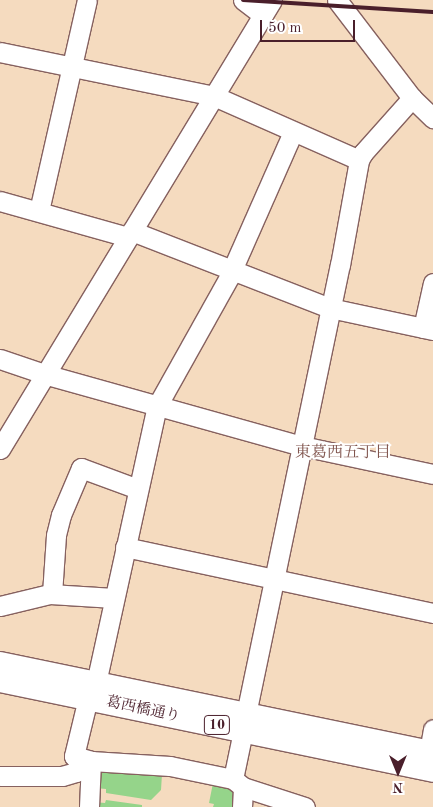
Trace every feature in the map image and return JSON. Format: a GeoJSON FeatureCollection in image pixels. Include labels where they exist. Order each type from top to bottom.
{"type":"FeatureCollection","features":[{"type":"Feature","properties":{"kind":"main road","name":"葛西橋通り"},"geometry":{"type":"LineString","coordinates":[[0,664],[92,691],[245,723],[432,758]]}},
{"type":"Feature","properties":{"kind":"main road","name":"葛西橋通り"},"geometry":{"type":"LineString","coordinates":[[0,681],[92,691]]}},
{"type":"Feature","properties":{"kind":"street"},"geometry":{"type":"LineString","coordinates":[[40,211],[74,66],[87,0]]}},
{"type":"Feature","properties":{"kind":"street"},"geometry":{"type":"LineString","coordinates":[[0,449],[268,8],[243,0]]}},
{"type":"Feature","properties":{"kind":"street"},"geometry":{"type":"LineString","coordinates":[[337,0],[412,98],[433,118]]}},
{"type":"Feature","properties":{"kind":"street"},"geometry":{"type":"LineString","coordinates":[[0,52],[214,96],[360,160]]}},
{"type":"Feature","properties":{"kind":"street"},"geometry":{"type":"LineString","coordinates":[[242,807],[238,783],[245,723],[360,160],[363,153],[412,98]]}},
{"type":"Feature","properties":{"kind":"street"},"geometry":{"type":"LineString","coordinates":[[293,132],[232,270],[157,406],[92,691],[74,756],[91,761],[170,766],[238,783],[305,807]]}},
{"type":"Feature","properties":{"kind":"street"},"geometry":{"type":"LineString","coordinates":[[0,201],[130,234],[232,270],[330,308],[428,329],[433,283]]}},
{"type":"Feature","properties":{"kind":"street"},"geometry":{"type":"LineString","coordinates":[[0,359],[44,374],[302,446],[433,474]]}},
{"type":"Feature","properties":{"kind":"street"},"geometry":{"type":"LineString","coordinates":[[52,594],[56,535],[61,515],[81,468],[138,490]]}},
{"type":"Feature","properties":{"kind":"street"},"geometry":{"type":"LineString","coordinates":[[125,547],[433,613]]}},
{"type":"Feature","properties":{"kind":"street"},"geometry":{"type":"LineString","coordinates":[[0,606],[52,594],[114,598]]}},
{"type":"Feature","properties":{"kind":"street"},"geometry":{"type":"LineString","coordinates":[[432,758],[433,729]]}},
{"type":"Feature","properties":{"kind":"street"},"geometry":{"type":"LineString","coordinates":[[0,776],[62,776],[76,772],[91,761]]}},
{"type":"Feature","properties":{"kind":"street"},"geometry":{"type":"LineString","coordinates":[[89,807],[91,761]]}},
{"type":"Feature","properties":{"kind":"green space"},"geometry":{"type":"Polygon","coordinates":[[[97,768],[162,774],[161,790],[151,800],[106,793],[106,789],[95,788],[97,768]]]}},
{"type":"Feature","properties":{"kind":"green space"},"geometry":{"type":"Polygon","coordinates":[[[213,783],[231,790],[235,796],[234,807],[213,807],[214,804],[209,803],[213,783]]]}},
{"type":"Feature","properties":{"kind":"green space"},"geometry":{"type":"Polygon","coordinates":[[[106,800],[142,805],[142,807],[94,807],[94,802],[105,803],[106,800]]]}},
{"type":"Feature","properties":{"kind":"railway"},"geometry":{"type":"LineString","coordinates":[[243,0],[433,12]]}},
{"type":"Feature","properties":{"kind":"district","name":"東葛西五丁目"},"geometry":{"type":"Point","coordinates":[343,453]}}]}
